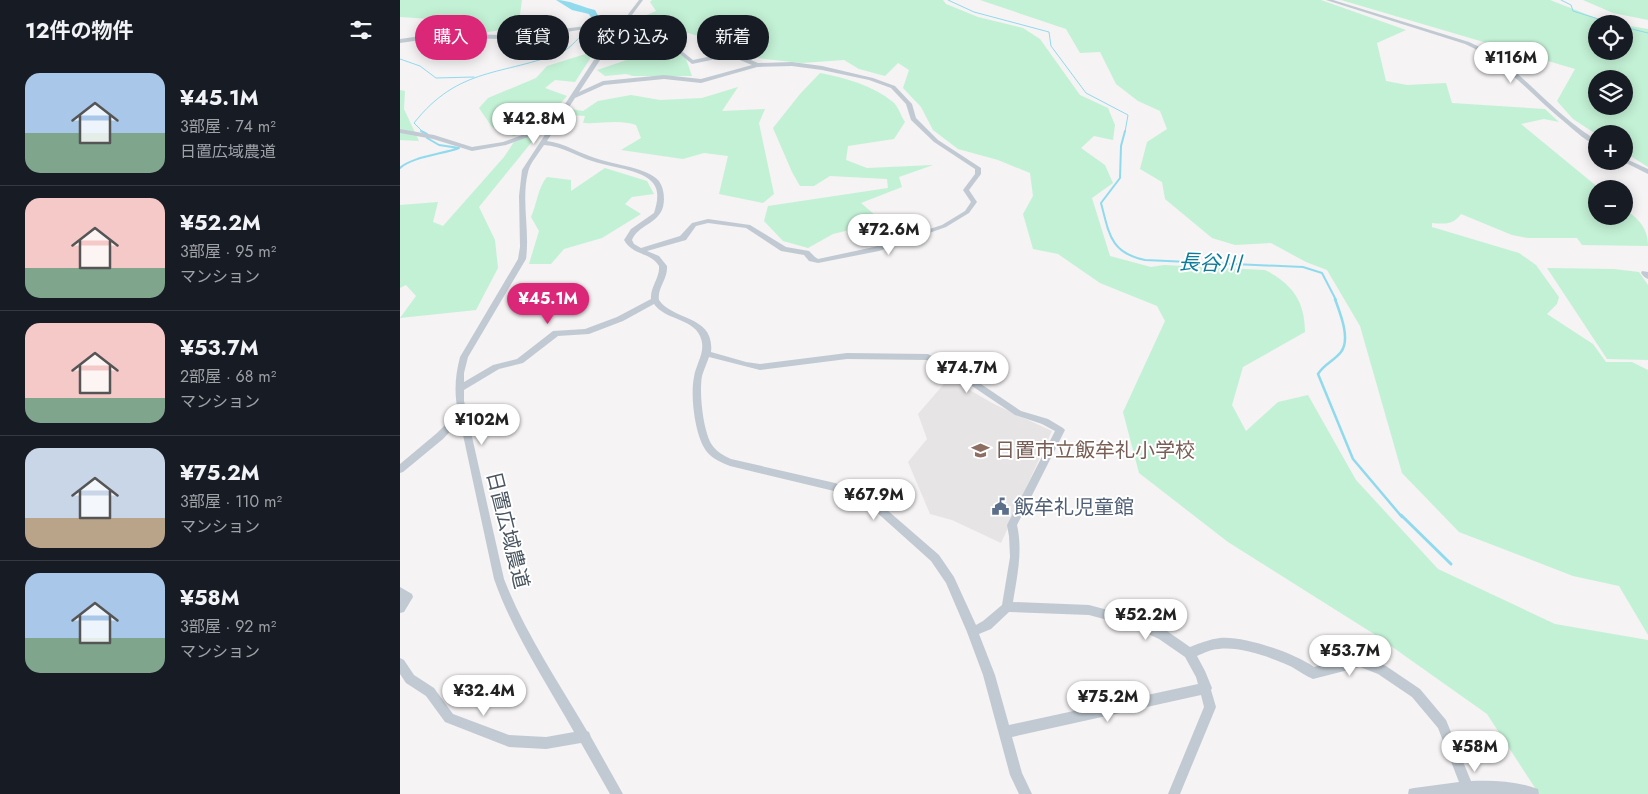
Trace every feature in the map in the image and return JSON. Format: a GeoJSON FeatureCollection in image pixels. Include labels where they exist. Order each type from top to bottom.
{"type":"FeatureCollection","features":[{"type":"Feature","properties":{"kind":"street","name":"日置広域農道"},"geometry":{"type":"LineString","coordinates":[[629,15],[641,0]]}},
{"type":"Feature","properties":{"kind":"street"},"geometry":{"type":"LineString","coordinates":[[1328,0],[1486,50],[1500,59],[1542,100],[1588,137]]}},
{"type":"Feature","properties":{"kind":"street"},"geometry":{"type":"LineString","coordinates":[[400,41],[435,36],[518,37],[579,28]]}},
{"type":"Feature","properties":{"kind":"street"},"geometry":{"type":"LineString","coordinates":[[687,58],[692,62],[731,54],[757,65]]}},
{"type":"Feature","properties":{"kind":"street","name":"日置広域農道"},"geometry":{"type":"LineString","coordinates":[[597,60],[525,170],[523,179],[524,247],[522,259],[464,356],[459,388],[499,579],[528,640],[617,794]]}},
{"type":"Feature","properties":{"kind":"street"},"geometry":{"type":"LineString","coordinates":[[575,96],[603,83],[664,77],[701,81],[757,65],[792,64],[822,68],[871,79],[893,87],[909,104],[913,119],[936,141],[978,168],[978,174],[966,190],[974,202],[967,212],[944,226],[876,249],[834,258],[812,259],[806,253],[784,249],[748,226],[708,221],[694,224],[683,238],[640,251]]}},
{"type":"Feature","properties":{"kind":"street"},"geometry":{"type":"LineString","coordinates":[[400,131],[434,137],[472,149],[504,144],[556,124]]}},
{"type":"Feature","properties":{"kind":"street"},"geometry":{"type":"LineString","coordinates":[[544,143],[554,143],[594,160],[645,175],[656,182],[661,195],[658,211],[652,218],[631,232],[628,240],[632,247],[660,260],[663,268],[662,277],[654,294],[659,306],[701,329],[706,340],[706,354],[697,388],[705,441],[712,452],[730,462],[835,486],[864,498],[876,506],[935,558],[950,580],[973,632],[988,675],[1016,775],[1026,794]]}},
{"type":"Feature","properties":{"kind":"street"},"geometry":{"type":"LineString","coordinates":[[1633,164],[1648,172]]}},
{"type":"Feature","properties":{"kind":"street"},"geometry":{"type":"LineString","coordinates":[[459,388],[496,368],[520,361],[556,333],[586,332],[620,319],[655,300]]}},
{"type":"Feature","properties":{"kind":"street"},"geometry":{"type":"LineString","coordinates":[[706,354],[715,354],[749,366],[760,367],[847,356],[928,357],[1018,413],[1045,421],[1060,430],[1012,525],[1016,540],[1016,564],[1008,607],[987,625],[973,632]]}},
{"type":"Feature","properties":{"kind":"street"},"geometry":{"type":"LineString","coordinates":[[400,469],[440,436],[463,412]]}},
{"type":"Feature","properties":{"kind":"street"},"geometry":{"type":"LineString","coordinates":[[400,592],[408,597],[400,608]]}},
{"type":"Feature","properties":{"kind":"street"},"geometry":{"type":"LineString","coordinates":[[1008,607],[1089,610],[1134,622],[1163,634],[1189,653],[1206,688],[1210,707],[1174,794]]}},
{"type":"Feature","properties":{"kind":"street"},"geometry":{"type":"LineString","coordinates":[[1189,653],[1224,643],[1264,651],[1304,666],[1312,673],[1360,661],[1382,670],[1416,693],[1442,724],[1467,786]]}},
{"type":"Feature","properties":{"kind":"street"},"geometry":{"type":"LineString","coordinates":[[400,664],[410,678],[430,692],[449,718],[509,741],[546,743],[585,736]]}},
{"type":"Feature","properties":{"kind":"street"},"geometry":{"type":"LineString","coordinates":[[1004,732],[1206,688]]}},
{"type":"Feature","properties":{"kind":"street"},"geometry":{"type":"LineString","coordinates":[[1414,794],[1467,786],[1523,791],[1533,794]]}},
{"type":"Feature","properties":{"kind":"shaded area","name":"日置市立飯牟礼小学校"},"geometry":{"type":"Polygon","coordinates":[[[949,378],[992,403],[1052,431],[1001,543],[952,520],[930,514],[908,462],[927,439],[918,414],[949,378]]]}},
{"type":"Feature","properties":{"kind":"green space"},"geometry":{"type":"Polygon","coordinates":[[[400,0],[522,0],[520,15],[497,15],[497,31],[487,32],[487,15],[415,15],[415,18],[400,17],[400,0]]]}},
{"type":"Feature","properties":{"kind":"green space"},"geometry":{"type":"Polygon","coordinates":[[[652,0],[943,0],[946,4],[978,17],[1023,28],[1040,39],[1080,95],[1108,108],[1115,125],[1113,140],[1094,136],[1081,148],[1105,165],[1113,183],[1092,198],[1110,256],[1151,267],[1164,265],[1265,270],[1283,281],[1296,295],[1303,312],[1305,332],[1243,367],[1232,405],[1246,431],[1278,402],[1308,395],[1356,480],[1438,569],[1555,624],[1648,640],[1648,794],[1539,794],[1487,714],[1374,634],[1228,542],[1139,473],[1123,412],[1165,321],[1157,306],[1100,283],[1058,254],[1033,249],[1023,214],[1033,196],[1030,173],[998,160],[958,149],[933,130],[921,107],[903,88],[909,70],[898,63],[885,76],[859,69],[844,60],[802,63],[769,59],[769,15],[697,15],[697,36],[687,32],[687,15],[647,15],[656,11],[650,2],[652,0]]]}},
{"type":"Feature","properties":{"kind":"green space"},"geometry":{"type":"Polygon","coordinates":[[[980,0],[1321,0],[1406,30],[1377,43],[1386,81],[1407,85],[1446,83],[1452,103],[1545,109],[1559,122],[1544,119],[1521,124],[1589,180],[1588,225],[1633,225],[1633,215],[1644,229],[1648,239],[1648,246],[1582,245],[1577,238],[1528,238],[1512,235],[1461,214],[1455,220],[1448,223],[1432,223],[1432,227],[1519,253],[1536,265],[1559,297],[1557,304],[1547,314],[1593,344],[1606,362],[1632,362],[1648,370],[1648,635],[1619,586],[1573,576],[1459,532],[1402,473],[1360,326],[1327,270],[1306,262],[1271,243],[1235,245],[1212,238],[1165,199],[1162,182],[1140,169],[1147,142],[1167,129],[1160,111],[1138,101],[1116,84],[1100,52],[1080,53],[1066,29],[980,0]]]}},
{"type":"Feature","properties":{"kind":"green space"},"geometry":{"type":"Polygon","coordinates":[[[1341,0],[1550,0],[1589,15],[1588,60],[1633,60],[1633,26],[1648,29],[1648,167],[1633,158],[1633,125],[1588,125],[1588,129],[1573,119],[1557,101],[1575,69],[1341,0]]]}},
{"type":"Feature","properties":{"kind":"green space"},"geometry":{"type":"Polygon","coordinates":[[[1583,0],[1648,0],[1648,20],[1633,17],[1633,15],[1613,13],[1583,0]]]}},
{"type":"Feature","properties":{"kind":"green space"},"geometry":{"type":"Polygon","coordinates":[[[579,56],[579,60],[589,60],[575,82],[555,80],[545,88],[567,96],[544,122],[514,136],[492,127],[479,108],[488,98],[536,78],[547,66],[579,56]]]}},
{"type":"Feature","properties":{"kind":"green space"},"geometry":{"type":"Polygon","coordinates":[[[626,60],[686,60],[692,76],[633,76],[626,74],[605,76],[597,70],[626,60]]]}},
{"type":"Feature","properties":{"kind":"green space"},"geometry":{"type":"Polygon","coordinates":[[[820,73],[849,80],[885,96],[895,104],[905,122],[894,139],[848,146],[846,160],[867,168],[933,165],[899,177],[902,187],[861,203],[883,222],[833,234],[808,248],[783,241],[764,221],[768,206],[888,188],[887,179],[830,176],[814,186],[800,186],[773,128],[800,94],[820,73]]]}},
{"type":"Feature","properties":{"kind":"green space"},"geometry":{"type":"Polygon","coordinates":[[[738,87],[722,111],[765,109],[759,123],[774,194],[763,203],[719,194],[728,156],[704,153],[683,159],[621,150],[641,138],[636,125],[617,122],[583,123],[585,116],[571,115],[571,109],[583,111],[598,101],[631,95],[660,100],[702,98],[738,87]]]}},
{"type":"Feature","properties":{"kind":"green space"},"geometry":{"type":"Polygon","coordinates":[[[400,90],[405,91],[404,109],[419,141],[400,140],[400,90]]]}},
{"type":"Feature","properties":{"kind":"green space"},"geometry":{"type":"Polygon","coordinates":[[[539,133],[479,207],[495,240],[498,268],[476,310],[400,318],[416,296],[406,285],[400,288],[400,205],[438,202],[433,222],[443,226],[504,157],[514,142],[539,133]]]}},
{"type":"Feature","properties":{"kind":"green space"},"geometry":{"type":"Polygon","coordinates":[[[605,168],[647,181],[654,194],[632,197],[625,204],[641,214],[602,238],[564,249],[551,264],[529,264],[539,231],[531,217],[547,177],[571,180],[571,191],[605,168]]]}},
{"type":"Feature","properties":{"kind":"green space"},"geometry":{"type":"Polygon","coordinates":[[[1547,268],[1614,269],[1639,272],[1648,285],[1648,360],[1607,359],[1547,268]]]}},
{"type":"Feature","properties":{"kind":"waterway"},"geometry":{"type":"LineString","coordinates":[[560,0],[575,8],[592,12],[594,15]]}},
{"type":"Feature","properties":{"kind":"waterway","name":"長谷川"},"geometry":{"type":"LineString","coordinates":[[948,0],[974,12],[1049,32],[1051,46],[1086,93],[1128,115],[1125,132]]}},
{"type":"Feature","properties":{"kind":"waterway"},"geometry":{"type":"LineString","coordinates":[[1561,0],[1571,5],[1573,11],[1588,16]]}},
{"type":"Feature","properties":{"kind":"waterway"},"geometry":{"type":"LineString","coordinates":[[1633,29],[1648,33]]}},
{"type":"Feature","properties":{"kind":"waterway"},"geometry":{"type":"LineString","coordinates":[[423,132],[414,123],[448,91],[483,75],[541,60],[562,52],[579,38]]}},
{"type":"Feature","properties":{"kind":"waterway"},"geometry":{"type":"LineString","coordinates":[[400,59],[420,66],[436,78],[474,77]]}},
{"type":"Feature","properties":{"kind":"waterway","name":"長谷川"},"geometry":{"type":"LineString","coordinates":[[1125,131],[1121,146],[1120,178],[1101,203],[1109,232],[1118,247],[1124,252],[1145,260],[1303,267],[1322,273],[1336,300]]}},
{"type":"Feature","properties":{"kind":"waterway"},"geometry":{"type":"LineString","coordinates":[[400,168],[419,158],[459,148],[439,145],[427,138],[427,134],[423,132]]}},
{"type":"Feature","properties":{"kind":"waterway","name":"長谷川"},"geometry":{"type":"LineString","coordinates":[[1335,299],[1344,326],[1344,347],[1318,374],[1353,459],[1402,517]]}},
{"type":"Feature","properties":{"kind":"waterway","name":"長谷川"},"geometry":{"type":"LineString","coordinates":[[1401,515],[1451,564]]}},
{"type":"Feature","properties":{"kind":"place","name":"日置市立飯牟礼小学校"},"geometry":{"type":"Point","coordinates":[981,450]}},
{"type":"Feature","properties":{"kind":"place","name":"飯牟礼児童館"},"geometry":{"type":"Point","coordinates":[1000,507]}}]}
